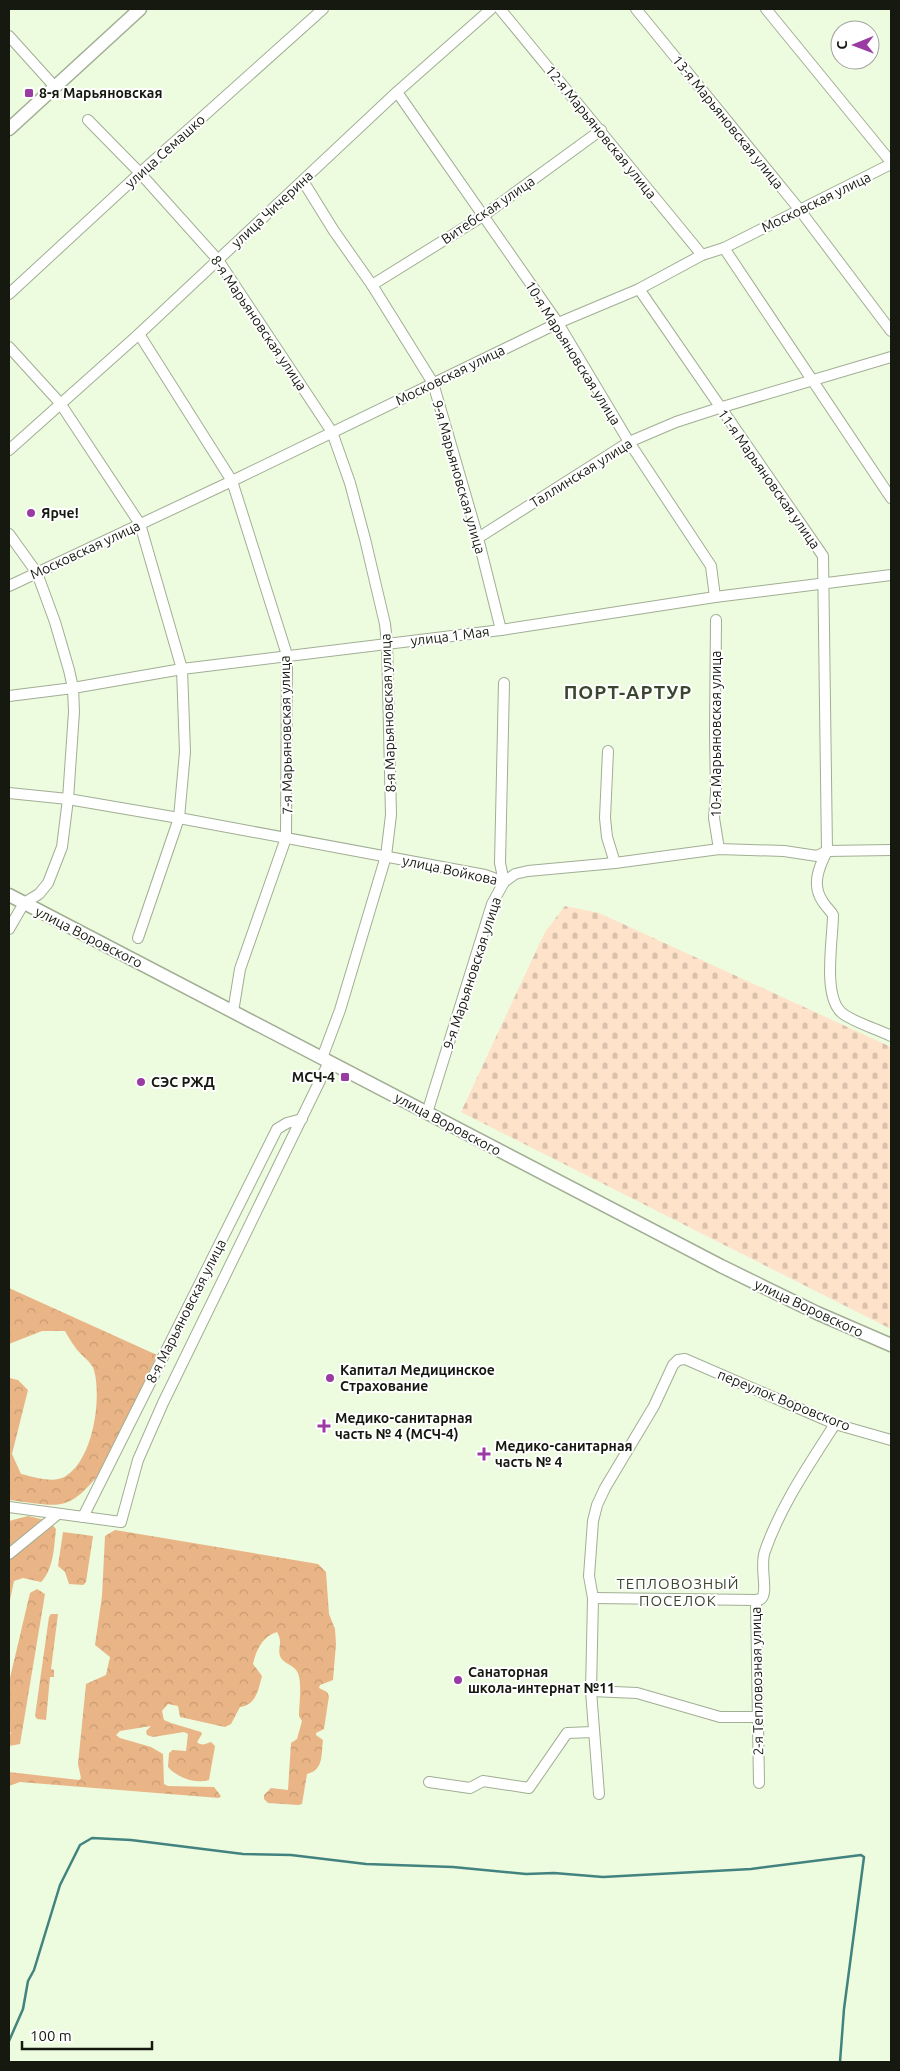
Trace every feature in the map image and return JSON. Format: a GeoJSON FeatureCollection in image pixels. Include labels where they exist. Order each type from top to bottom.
{"type":"FeatureCollection","features":[{"type":"Feature","properties":{"kind":"main road"},"geometry":{"type":"LineString","coordinates":[[9,129],[140,9]]}},
{"type":"Feature","properties":{"kind":"main road","name":"улица Воровского"},"geometry":{"type":"LineString","coordinates":[[9,895],[730,1270],[817,1313],[891,1345]]}},
{"type":"Feature","properties":{"kind":"street","name":"улица Семашко"},"geometry":{"type":"LineString","coordinates":[[9,294],[140,173],[323,9]]}},
{"type":"Feature","properties":{"kind":"street","name":"улица Чичерина"},"geometry":{"type":"LineString","coordinates":[[9,450],[139,334],[397,92],[491,9]]}},
{"type":"Feature","properties":{"kind":"street","name":"12-я Марьяновская улица"},"geometry":{"type":"LineString","coordinates":[[500,9],[702,255]]}},
{"type":"Feature","properties":{"kind":"street","name":"13-я Марьяновская улица"},"geometry":{"type":"LineString","coordinates":[[636,9],[799,209],[891,332]]}},
{"type":"Feature","properties":{"kind":"street"},"geometry":{"type":"LineString","coordinates":[[766,9],[891,163]]}},
{"type":"Feature","properties":{"kind":"street"},"geometry":{"type":"LineString","coordinates":[[9,36],[55,87]]}},
{"type":"Feature","properties":{"kind":"street","name":"10-я Марьяновская улица"},"geometry":{"type":"LineString","coordinates":[[397,92],[558,323],[629,442],[711,566],[715,597]]}},
{"type":"Feature","properties":{"kind":"street","name":"8-я Марьяновская улица"},"geometry":{"type":"LineString","coordinates":[[88,120],[140,173],[218,260],[332,432],[350,483],[385,624],[391,785],[386,856],[325,1060],[302,1119],[163,1402],[138,1460],[120,1522],[83,1517],[277,1128],[302,1119]]}},
{"type":"Feature","properties":{"kind":"street","name":"Витебская улица"},"geometry":{"type":"LineString","coordinates":[[372,285],[483,216],[601,130]]}},
{"type":"Feature","properties":{"kind":"street","name":"Московская улица"},"geometry":{"type":"LineString","coordinates":[[9,586],[232,481],[558,323],[639,289],[702,255],[724,248],[891,163]]}},
{"type":"Feature","properties":{"kind":"street","name":"9-я Марьяновская улица"},"geometry":{"type":"LineString","coordinates":[[303,181],[334,231],[372,285],[433,383],[478,538],[501,630]]}},
{"type":"Feature","properties":{"kind":"street"},"geometry":{"type":"LineString","coordinates":[[724,248],[811,381],[891,498]]}},
{"type":"Feature","properties":{"kind":"street","name":"11-я Марьяновская улица"},"geometry":{"type":"LineString","coordinates":[[639,289],[822,556],[824,584],[827,851],[818,870],[818,891],[822,902],[833,915],[830,989],[835,1005],[842,1014],[891,1036]]}},
{"type":"Feature","properties":{"kind":"street","name":"7-я Марьяновская улица"},"geometry":{"type":"LineString","coordinates":[[139,334],[232,481],[287,655],[286,838],[240,970],[233,1012]]}},
{"type":"Feature","properties":{"kind":"street"},"geometry":{"type":"LineString","coordinates":[[9,347],[60,403],[140,524],[182,669],[185,752],[179,818],[138,938]]}},
{"type":"Feature","properties":{"kind":"street","name":"Таллинская улица"},"geometry":{"type":"LineString","coordinates":[[478,538],[629,442],[676,422],[719,408],[891,357]]}},
{"type":"Feature","properties":{"kind":"street"},"geometry":{"type":"LineString","coordinates":[[9,534],[37,573],[55,622],[73,688],[74,712],[68,799],[62,847],[48,883],[39,894],[24,903],[9,929]]}},
{"type":"Feature","properties":{"kind":"street","name":"улица 1 Мая"},"geometry":{"type":"LineString","coordinates":[[9,696],[73,688],[182,669],[501,630],[715,597],[891,575]]}},
{"type":"Feature","properties":{"kind":"street","name":"10-я Марьяновская улица"},"geometry":{"type":"LineString","coordinates":[[716,620],[716,794],[714,818],[719,849]]}},
{"type":"Feature","properties":{"kind":"street","name":"9-я Марьяновская улица"},"geometry":{"type":"LineString","coordinates":[[427,1113],[492,904],[504,882],[500,863],[504,682]]}},
{"type":"Feature","properties":{"kind":"street"},"geometry":{"type":"LineString","coordinates":[[608,751],[607,837],[615,863]]}},
{"type":"Feature","properties":{"kind":"street","name":"улица Войкова"},"geometry":{"type":"LineString","coordinates":[[9,793],[68,799],[179,818],[485,875],[504,882],[515,874],[528,871],[615,863],[719,849],[784,851],[808,856],[817,856],[827,851],[891,850]]}},
{"type":"Feature","properties":{"kind":"street"},"geometry":{"type":"LineString","coordinates":[[808,856],[818,870]]}},
{"type":"Feature","properties":{"kind":"street","name":"переулок Воровского"},"geometry":{"type":"LineString","coordinates":[[593,1598],[589,1576],[590,1552],[593,1521],[597,1505],[605,1488],[654,1406],[673,1365],[678,1360],[685,1359],[835,1424],[891,1440]]}},
{"type":"Feature","properties":{"kind":"street","name":"2-я Тепловозная улица"},"geometry":{"type":"LineString","coordinates":[[759,1783],[756,1600],[764,1596],[762,1558],[779,1515],[835,1424]]}},
{"type":"Feature","properties":{"kind":"street"},"geometry":{"type":"LineString","coordinates":[[9,1507],[83,1517]]}},
{"type":"Feature","properties":{"kind":"street"},"geometry":{"type":"LineString","coordinates":[[9,1554],[58,1514]]}},
{"type":"Feature","properties":{"kind":"street"},"geometry":{"type":"LineString","coordinates":[[599,1794],[591,1691],[593,1598],[756,1600]]}},
{"type":"Feature","properties":{"kind":"street"},"geometry":{"type":"LineString","coordinates":[[591,1691],[637,1692],[720,1717],[757,1717]]}},
{"type":"Feature","properties":{"kind":"street"},"geometry":{"type":"LineString","coordinates":[[429,1782],[470,1788],[483,1781],[529,1788],[567,1733],[594,1732]]}},
{"type":"Feature","properties":{"kind":"green space"},"geometry":{"type":"Polygon","coordinates":[[[565,906],[599,913],[891,1047],[891,1329],[461,1112],[545,932],[565,906]]]}},
{"type":"Feature","properties":{"kind":"green space"},"geometry":{"type":"Polygon","coordinates":[[[9,1288],[157,1355],[102,1470],[80,1494],[62,1504],[52,1505],[9,1500],[9,1378],[18,1380],[28,1390],[12,1454],[21,1474],[44,1479],[56,1479],[66,1476],[75,1468],[89,1443],[96,1412],[97,1396],[94,1370],[91,1364],[77,1350],[65,1331],[42,1331],[9,1344],[9,1288]]]}},
{"type":"Feature","properties":{"kind":"green space"},"geometry":{"type":"Polygon","coordinates":[[[28,1516],[49,1521],[56,1529],[53,1557],[49,1571],[41,1582],[23,1578],[14,1581],[9,1605],[9,1521],[28,1516]]]}},
{"type":"Feature","properties":{"kind":"green space"},"geometry":{"type":"Polygon","coordinates":[[[115,1530],[318,1564],[326,1572],[329,1614],[335,1629],[336,1644],[333,1680],[320,1685],[319,1688],[327,1692],[329,1696],[324,1729],[316,1733],[323,1740],[322,1756],[316,1769],[307,1774],[302,1804],[268,1803],[264,1799],[264,1795],[271,1788],[288,1790],[291,1743],[297,1739],[302,1721],[299,1716],[300,1685],[298,1674],[294,1668],[281,1658],[279,1652],[280,1640],[277,1632],[264,1640],[254,1659],[253,1664],[262,1676],[256,1696],[250,1703],[240,1707],[231,1724],[225,1727],[180,1717],[178,1706],[168,1704],[162,1711],[164,1720],[201,1732],[202,1734],[197,1742],[203,1744],[211,1742],[215,1746],[209,1780],[193,1781],[177,1774],[168,1767],[169,1753],[173,1750],[186,1751],[188,1734],[184,1732],[153,1737],[147,1735],[146,1731],[151,1726],[120,1731],[116,1735],[120,1738],[151,1747],[163,1754],[164,1784],[168,1786],[214,1787],[221,1796],[219,1798],[20,1782],[9,1786],[9,1772],[79,1780],[81,1778],[78,1764],[86,1684],[106,1675],[110,1657],[95,1645],[102,1596],[105,1536],[115,1530]]]}},
{"type":"Feature","properties":{"kind":"green space"},"geometry":{"type":"Polygon","coordinates":[[[63,1532],[93,1536],[86,1582],[83,1585],[69,1584],[65,1572],[58,1566],[63,1532]]]}},
{"type":"Feature","properties":{"kind":"green space"},"geometry":{"type":"Polygon","coordinates":[[[37,1589],[45,1594],[20,1744],[9,1746],[9,1736],[11,1733],[9,1730],[9,1682],[30,1593],[37,1589]]]}},
{"type":"Feature","properties":{"kind":"green space"},"geometry":{"type":"Polygon","coordinates":[[[51,1614],[58,1614],[51,1669],[54,1670],[54,1677],[50,1677],[46,1720],[37,1719],[35,1716],[49,1617],[51,1614]]]}},
{"type":"Feature","properties":{"kind":"waterway"},"geometry":{"type":"LineString","coordinates":[[9,2041],[23,2009],[28,1981],[34,1970],[60,1885],[80,1845],[92,1838],[131,1840],[243,1854],[291,1855],[366,1864],[453,1867],[526,1874],[554,1873],[603,1877],[751,1869],[861,1855],[864,1857],[844,2009],[840,2062]]}},
{"type":"Feature","properties":{"kind":"place","name":"8-я Марьяновская"},"geometry":{"type":"Point","coordinates":[29,93]}},
{"type":"Feature","properties":{"kind":"place","name":"Ярче!"},"geometry":{"type":"Point","coordinates":[31,513]}},
{"type":"Feature","properties":{"kind":"place","name":"МСЧ-4"},"geometry":{"type":"Point","coordinates":[345,1077]}},
{"type":"Feature","properties":{"kind":"place","name":"СЭС РЖД"},"geometry":{"type":"Point","coordinates":[141,1082]}},
{"type":"Feature","properties":{"kind":"place","name":"Капитал Медицинское Страхование"},"geometry":{"type":"Point","coordinates":[330,1378]}},
{"type":"Feature","properties":{"kind":"place","name":"Медико-санитарная часть № 4 (МСЧ-4)"},"geometry":{"type":"Point","coordinates":[324,1426]}},
{"type":"Feature","properties":{"kind":"place","name":"Медико-санитарная часть № 4"},"geometry":{"type":"Point","coordinates":[484,1454]}},
{"type":"Feature","properties":{"kind":"place","name":"Санаторная школа-интернат №11"},"geometry":{"type":"Point","coordinates":[458,1680]}},
{"type":"Feature","properties":{"kind":"district","name":"ПОРТ-АРТУР"},"geometry":{"type":"Point","coordinates":[628,692]}},
{"type":"Feature","properties":{"kind":"district","name":"ТЕПЛОВОЗНЫЙ ПОСЕЛОК"},"geometry":{"type":"Point","coordinates":[678,1592]}}]}
